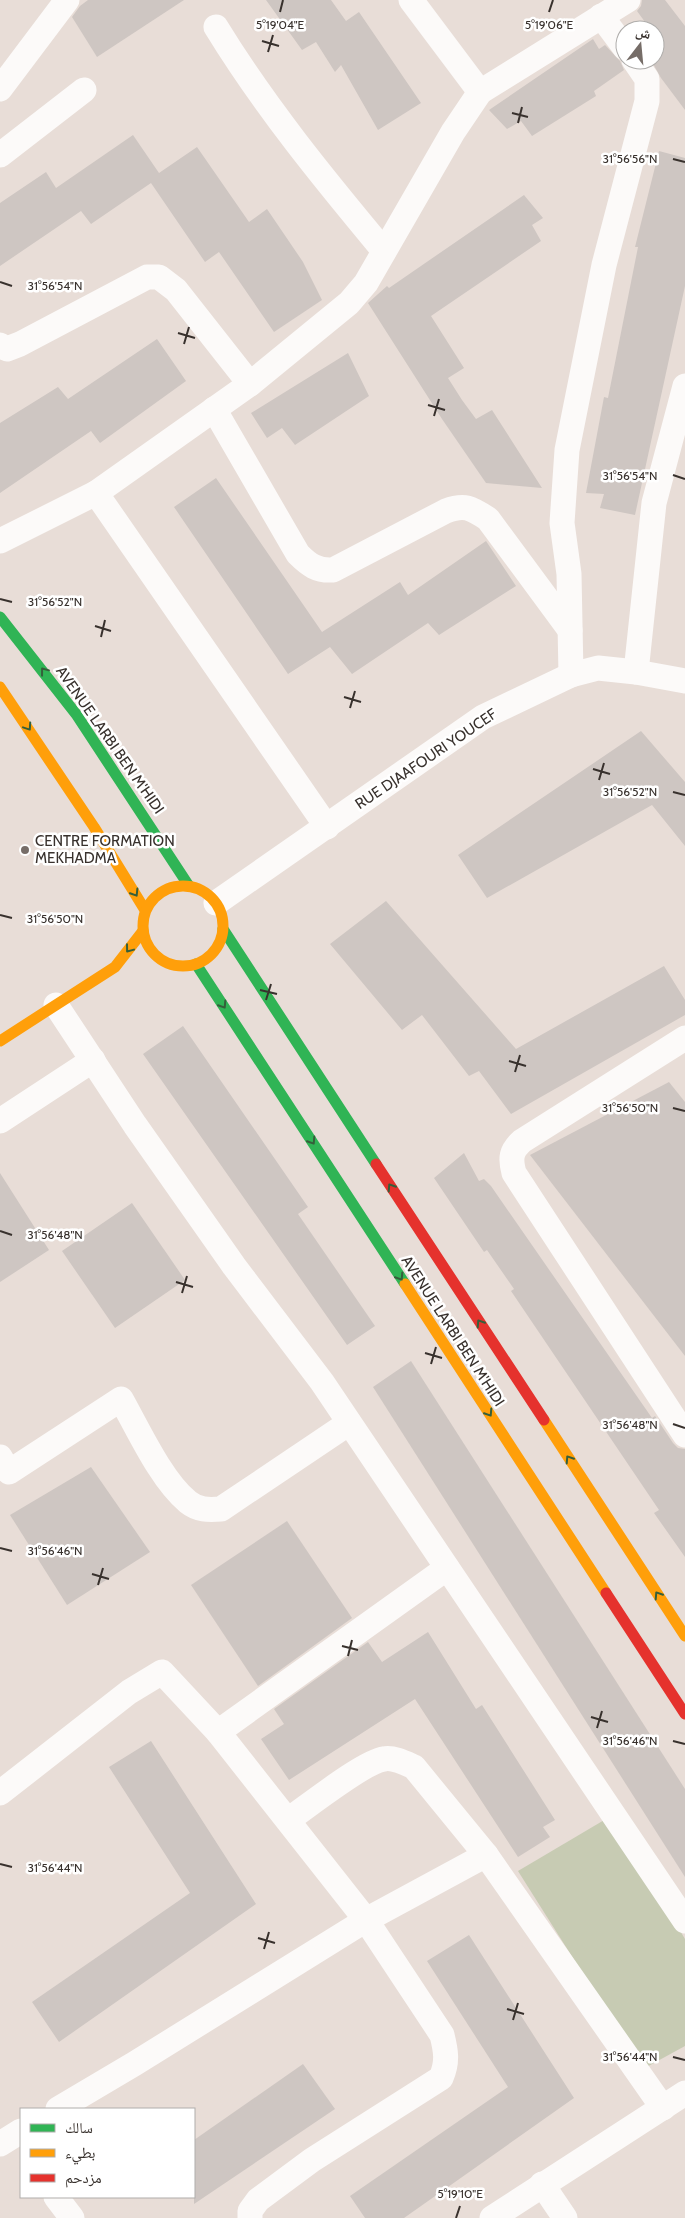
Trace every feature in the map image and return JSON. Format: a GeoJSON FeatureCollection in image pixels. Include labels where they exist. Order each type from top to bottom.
{"type":"FeatureCollection","features":[{"type":"Feature","properties":{"kind":"main road","name":"AVENUE LARBI BEN M'HIDI"},"geometry":{"type":"LineString","coordinates":[[0,617],[20,640],[82,722],[120,777],[189,886]]}},
{"type":"Feature","properties":{"kind":"main road"},"geometry":{"type":"LineString","coordinates":[[0,687],[94,827],[145,910]]}},
{"type":"Feature","properties":{"kind":"main road"},"geometry":{"type":"LineString","coordinates":[[150,967],[183,966],[196,964],[208,957],[217,948],[223,929],[220,909],[202,890],[189,886],[176,886],[163,890],[152,898],[145,910],[142,922],[148,947],[158,958],[170,964],[183,966]]}},
{"type":"Feature","properties":{"kind":"main road","name":"AVENUE LARBI BEN M'HIDI"},"geometry":{"type":"LineString","coordinates":[[223,929],[685,1636]]}},
{"type":"Feature","properties":{"kind":"main road"},"geometry":{"type":"LineString","coordinates":[[0,1041],[115,968],[143,931]]}},
{"type":"Feature","properties":{"kind":"main road","name":"AVENUE LARBI BEN M'HIDI"},"geometry":{"type":"LineString","coordinates":[[196,964],[685,1714]]}},
{"type":"Feature","properties":{"kind":"main road"},"geometry":{"type":"LineString","coordinates":[[115,968],[132,967]]}},
{"type":"Feature","properties":{"kind":"street"},"geometry":{"type":"LineString","coordinates":[[0,89],[67,0]]}},
{"type":"Feature","properties":{"kind":"street"},"geometry":{"type":"LineString","coordinates":[[412,0],[480,92]]}},
{"type":"Feature","properties":{"kind":"street"},"geometry":{"type":"LineString","coordinates":[[0,541],[96,493],[250,384],[349,303],[366,283],[453,132],[480,92],[628,0]]}},
{"type":"Feature","properties":{"kind":"street"},"geometry":{"type":"LineString","coordinates":[[601,16],[615,35]]}},
{"type":"Feature","properties":{"kind":"street"},"geometry":{"type":"LineString","coordinates":[[216,27],[304,154],[384,251]]}},
{"type":"Feature","properties":{"kind":"street"},"geometry":{"type":"LineString","coordinates":[[571,674],[569,574],[562,523],[567,450],[604,265],[647,101],[647,79],[641,70]]}},
{"type":"Feature","properties":{"kind":"street"},"geometry":{"type":"LineString","coordinates":[[0,155],[84,90]]}},
{"type":"Feature","properties":{"kind":"street"},"geometry":{"type":"LineString","coordinates":[[0,345],[7,349],[20,344],[146,277],[159,277],[176,290],[250,384]]}},
{"type":"Feature","properties":{"kind":"street"},"geometry":{"type":"LineString","coordinates":[[636,672],[654,502],[685,386]]}},
{"type":"Feature","properties":{"kind":"street"},"geometry":{"type":"LineString","coordinates":[[214,409],[298,554],[309,565],[321,571],[333,570],[446,511],[458,507],[471,508],[488,518],[570,630]]}},
{"type":"Feature","properties":{"kind":"street"},"geometry":{"type":"LineString","coordinates":[[96,493],[327,827]]}},
{"type":"Feature","properties":{"kind":"street","name":"RUE DJAAFOURI YOUCEF"},"geometry":{"type":"LineString","coordinates":[[216,903],[483,716],[571,674],[598,668],[636,672],[685,681]]}},
{"type":"Feature","properties":{"kind":"street"},"geometry":{"type":"LineString","coordinates":[[56,1005],[135,1124],[234,1266],[322,1382],[685,1921]]}},
{"type":"Feature","properties":{"kind":"street"},"geometry":{"type":"LineString","coordinates":[[685,1038],[522,1141],[513,1149],[511,1162],[514,1173],[685,1435]]}},
{"type":"Feature","properties":{"kind":"street"},"geometry":{"type":"LineString","coordinates":[[0,1121],[94,1060]]}},
{"type":"Feature","properties":{"kind":"street"},"geometry":{"type":"LineString","coordinates":[[0,1457],[9,1472],[121,1398],[162,1470],[178,1492],[196,1507],[207,1510],[220,1509],[348,1423]]}},
{"type":"Feature","properties":{"kind":"street"},"geometry":{"type":"LineString","coordinates":[[218,1732],[447,1568]]}},
{"type":"Feature","properties":{"kind":"street"},"geometry":{"type":"LineString","coordinates":[[3,1782],[129,1692],[162,1672],[218,1732],[366,1920],[442,2035],[447,2055],[445,2068],[440,2078],[312,2160],[258,2200],[250,2211],[250,2218]]}},
{"type":"Feature","properties":{"kind":"street"},"geometry":{"type":"LineString","coordinates":[[288,1820],[368,1765],[384,1759],[402,1761],[414,1766],[486,1854],[662,2108]]}},
{"type":"Feature","properties":{"kind":"street"},"geometry":{"type":"LineString","coordinates":[[60,2108],[366,1920],[486,1854]]}},
{"type":"Feature","properties":{"kind":"street"},"geometry":{"type":"LineString","coordinates":[[492,2218],[685,2093]]}},
{"type":"Feature","properties":{"kind":"street"},"geometry":{"type":"LineString","coordinates":[[542,2184],[565,2218]]}},
{"type":"Feature","properties":{"kind":"street"},"geometry":{"type":"LineString","coordinates":[[57,2198],[72,2218]]}},
{"type":"Feature","properties":{"kind":"green space"},"geometry":{"type":"Polygon","coordinates":[[[611,1816],[685,1939],[685,2046],[643,2069],[518,1871],[611,1816]]]}},
{"type":"Feature","properties":{"kind":"building"},"geometry":{"type":"Polygon","coordinates":[[[88,0],[184,0],[97,57],[72,17],[80,6],[88,0]]]}},
{"type":"Feature","properties":{"kind":"building"},"geometry":{"type":"Polygon","coordinates":[[[266,0],[331,0],[346,21],[359,12],[421,103],[378,130],[341,65],[335,72],[316,42],[302,50],[266,0]]]}},
{"type":"Feature","properties":{"kind":"building"},"geometry":{"type":"Polygon","coordinates":[[[642,0],[665,0],[685,26],[685,110],[657,70],[665,70],[665,20],[644,20],[637,11],[641,6],[642,0]]]}},
{"type":"Feature","properties":{"kind":"building"},"geometry":{"type":"Polygon","coordinates":[[[593,39],[599,49],[605,45],[615,56],[615,70],[624,70],[594,91],[596,96],[532,136],[521,121],[507,129],[489,110],[593,39]]]}},
{"type":"Feature","properties":{"kind":"building"},"geometry":{"type":"Polygon","coordinates":[[[133,135],[159,173],[197,147],[249,222],[267,209],[303,262],[322,300],[274,332],[219,252],[205,262],[151,183],[91,224],[81,211],[0,266],[0,203],[46,172],[56,188],[133,135]]]}},
{"type":"Feature","properties":{"kind":"building"},"geometry":{"type":"Polygon","coordinates":[[[659,151],[685,158],[685,286],[635,515],[600,508],[604,494],[586,493],[604,397],[608,398],[638,247],[635,247],[659,151]]]}},
{"type":"Feature","properties":{"kind":"building"},"geometry":{"type":"Polygon","coordinates":[[[524,195],[543,218],[532,225],[541,241],[431,316],[464,368],[448,378],[462,400],[476,419],[492,410],[542,488],[486,483],[442,419],[368,303],[387,286],[389,288],[524,195]]]}},
{"type":"Feature","properties":{"kind":"building"},"geometry":{"type":"Polygon","coordinates":[[[157,339],[186,381],[100,443],[91,431],[0,493],[0,423],[58,387],[68,399],[157,339]]]}},
{"type":"Feature","properties":{"kind":"building"},"geometry":{"type":"Polygon","coordinates":[[[348,353],[369,396],[295,445],[282,428],[267,438],[251,413],[348,353]]]}},
{"type":"Feature","properties":{"kind":"building"},"geometry":{"type":"Polygon","coordinates":[[[216,478],[322,632],[400,582],[408,595],[486,541],[516,586],[439,635],[428,623],[352,674],[330,647],[288,674],[174,507],[216,478]]]}},
{"type":"Feature","properties":{"kind":"building"},"geometry":{"type":"Polygon","coordinates":[[[641,731],[685,782],[685,846],[652,805],[487,898],[458,855],[641,731]]]}},
{"type":"Feature","properties":{"kind":"building"},"geometry":{"type":"Polygon","coordinates":[[[386,901],[516,1049],[664,966],[685,1000],[685,1015],[511,1114],[479,1071],[469,1076],[422,1015],[402,1030],[330,944],[386,901]]]}},
{"type":"Feature","properties":{"kind":"building"},"geometry":{"type":"Polygon","coordinates":[[[183,1026],[308,1207],[298,1214],[375,1326],[347,1345],[143,1054],[183,1026]]]}},
{"type":"Feature","properties":{"kind":"building"},"geometry":{"type":"Polygon","coordinates":[[[669,1082],[685,1102],[685,1356],[530,1155],[669,1082]]]}},
{"type":"Feature","properties":{"kind":"building"},"geometry":{"type":"Polygon","coordinates":[[[464,1153],[479,1181],[484,1179],[491,1186],[652,1418],[655,1416],[678,1448],[685,1449],[685,1557],[654,1513],[659,1510],[511,1291],[514,1289],[487,1250],[484,1252],[434,1178],[464,1153]]]}},
{"type":"Feature","properties":{"kind":"building"},"geometry":{"type":"Polygon","coordinates":[[[0,1173],[49,1250],[0,1282],[0,1173]]]}},
{"type":"Feature","properties":{"kind":"building"},"geometry":{"type":"Polygon","coordinates":[[[132,1203],[185,1280],[115,1328],[62,1251],[132,1203]]]}},
{"type":"Feature","properties":{"kind":"building"},"geometry":{"type":"Polygon","coordinates":[[[411,1361],[685,1789],[685,1877],[373,1387],[411,1361]]]}},
{"type":"Feature","properties":{"kind":"building"},"geometry":{"type":"Polygon","coordinates":[[[91,1467],[150,1552],[67,1605],[10,1515],[91,1467]]]}},
{"type":"Feature","properties":{"kind":"building"},"geometry":{"type":"Polygon","coordinates":[[[287,1521],[352,1618],[258,1686],[191,1585],[287,1521]]]}},
{"type":"Feature","properties":{"kind":"building"},"geometry":{"type":"Polygon","coordinates":[[[428,1632],[476,1709],[482,1705],[555,1820],[543,1827],[550,1837],[518,1857],[415,1699],[289,1780],[261,1739],[284,1724],[274,1709],[368,1642],[382,1662],[428,1632]]]}},
{"type":"Feature","properties":{"kind":"building"},"geometry":{"type":"Polygon","coordinates":[[[151,1741],[256,1904],[59,2042],[32,2002],[190,1893],[109,1767],[151,1741]]]}},
{"type":"Feature","properties":{"kind":"building"},"geometry":{"type":"Polygon","coordinates":[[[469,1935],[574,2098],[404,2218],[365,2218],[350,2196],[508,2087],[427,1961],[469,1935]]]}},
{"type":"Feature","properties":{"kind":"building"},"geometry":{"type":"Polygon","coordinates":[[[303,2064],[335,2109],[194,2204],[195,2139],[303,2064]]]}},
{"type":"Feature","properties":{"kind":"traffic: fast"},"geometry":{"type":"LineString","coordinates":[[0,617],[76,714],[189,886]]}},
{"type":"Feature","properties":{"kind":"traffic: fast"},"geometry":{"type":"LineString","coordinates":[[223,929],[376,1164]]}},
{"type":"Feature","properties":{"kind":"traffic: fast"},"geometry":{"type":"LineString","coordinates":[[196,964],[405,1284]]}},
{"type":"Feature","properties":{"kind":"traffic: slow"},"geometry":{"type":"LineString","coordinates":[[0,687],[94,827],[145,910]]}},
{"type":"Feature","properties":{"kind":"traffic: slow"},"geometry":{"type":"LineString","coordinates":[[183,886],[198,889],[211,898],[220,911],[223,926],[220,941],[211,954],[198,963],[183,966],[168,963],[155,954],[146,941],[143,926],[146,911],[155,898],[168,889],[183,886]]}},
{"type":"Feature","properties":{"kind":"traffic: slow"},"geometry":{"type":"LineString","coordinates":[[0,1041],[115,967],[143,931]]}},
{"type":"Feature","properties":{"kind":"traffic: slow"},"geometry":{"type":"LineString","coordinates":[[405,1284],[606,1593]]}},
{"type":"Feature","properties":{"kind":"traffic: slow"},"geometry":{"type":"LineString","coordinates":[[544,1420],[685,1636]]}},
{"type":"Feature","properties":{"kind":"traffic: jam"},"geometry":{"type":"LineString","coordinates":[[376,1164],[544,1420]]}},
{"type":"Feature","properties":{"kind":"traffic: jam"},"geometry":{"type":"LineString","coordinates":[[606,1593],[685,1714]]}},
{"type":"Feature","properties":{"kind":"place","name":"CENTRE FORMATION MEKHADMA"},"geometry":{"type":"Point","coordinates":[25,850]}}]}
